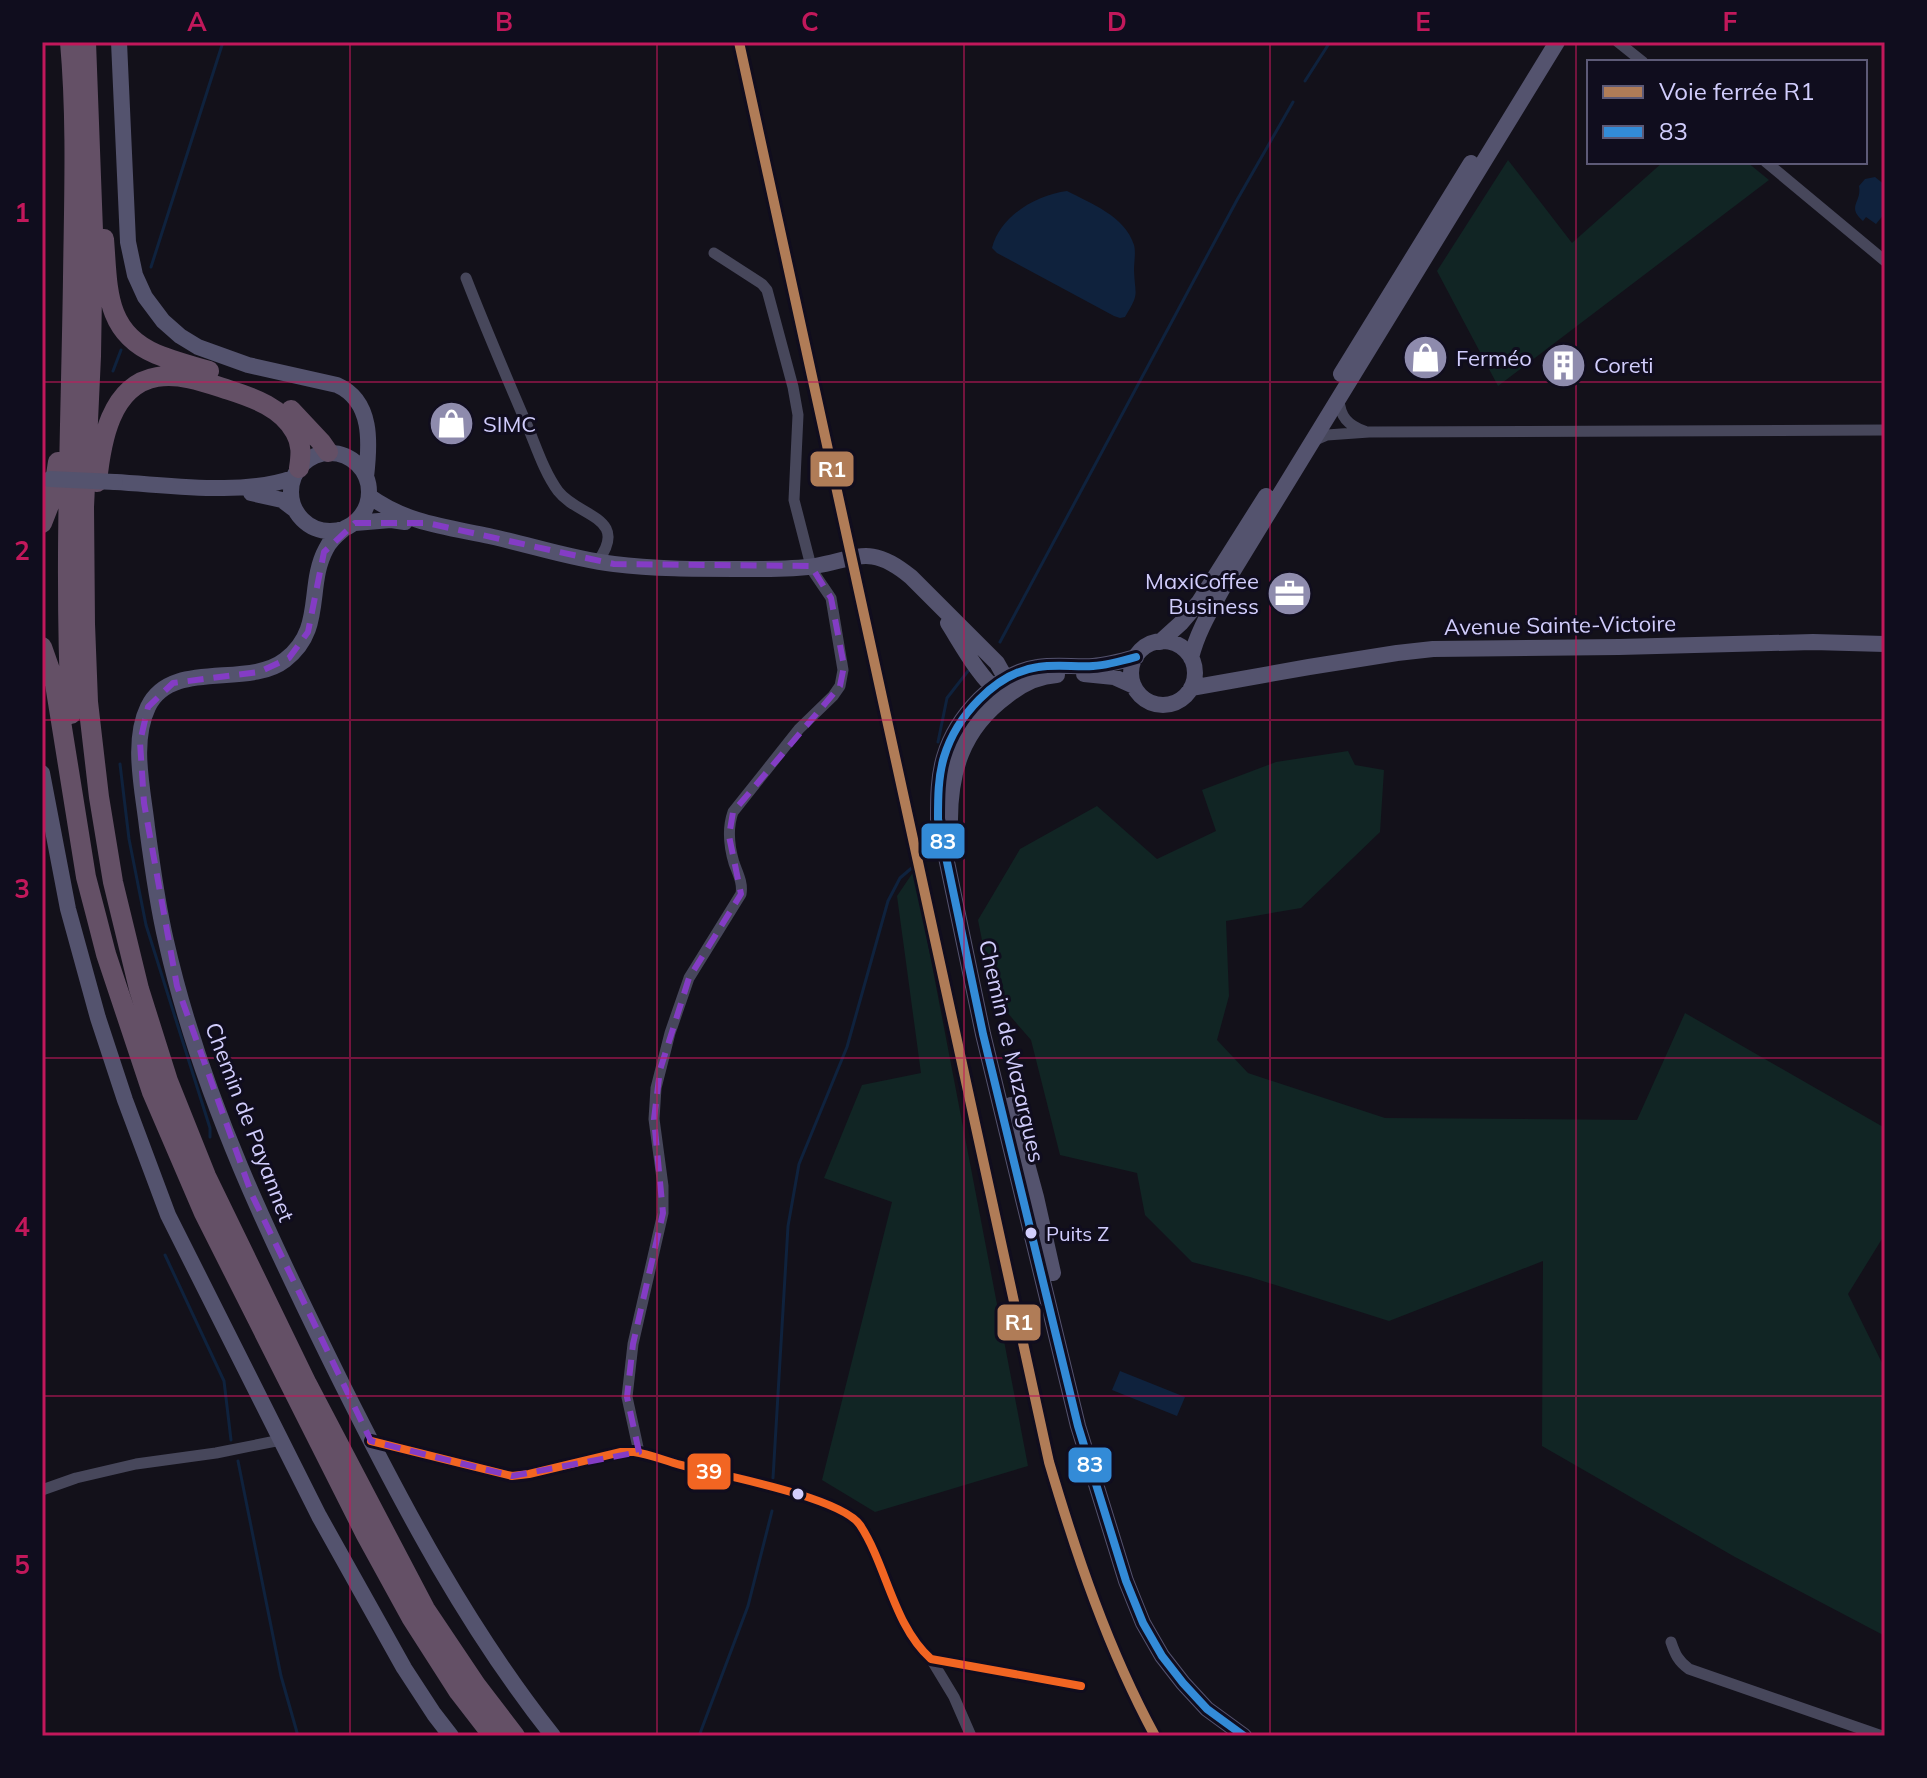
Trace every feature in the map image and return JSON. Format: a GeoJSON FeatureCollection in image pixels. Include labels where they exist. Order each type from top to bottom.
{"type":"FeatureCollection","features":[{"type":"Feature","properties":{"kind":"highway"},"geometry":{"type":"LineString","coordinates":[[70,42],[74,90],[74,233],[67,612],[72,726],[95,874],[140,1058]]}},
{"type":"Feature","properties":{"kind":"highway"},"geometry":{"type":"LineString","coordinates":[[86,42],[93,231],[84,507],[88,702],[113,882],[139,989],[168,1081],[206,1176],[307,1384],[425,1609],[515,1736]]}},
{"type":"Feature","properties":{"kind":"highway"},"geometry":{"type":"LineString","coordinates":[[93,42],[107,282],[117,321],[130,338],[150,352],[242,382],[275,398],[334,453]]}},
{"type":"Feature","properties":{"kind":"highway"},"geometry":{"type":"LineString","coordinates":[[42,523],[53,495],[59,455],[74,233]]}},
{"type":"Feature","properties":{"kind":"highway"},"geometry":{"type":"LineString","coordinates":[[99,797],[92,642],[95,502],[103,444],[115,409],[139,384],[157,377],[182,377],[259,401],[295,430],[301,453],[296,473]]}},
{"type":"Feature","properties":{"kind":"highway"},"geometry":{"type":"LineString","coordinates":[[42,647],[55,684],[86,877],[106,954],[152,1092],[204,1213],[366,1535],[411,1617],[459,1692],[493,1736]]}},
{"type":"Feature","properties":{"kind":"street"},"geometry":{"type":"LineString","coordinates":[[119,42],[128,242],[135,275],[150,305],[173,331],[206,351],[248,365],[337,385],[360,404],[369,452],[366,477],[369,496],[360,518],[350,526]]}},
{"type":"Feature","properties":{"kind":"street"},"geometry":{"type":"LineString","coordinates":[[1160,642],[1199,602],[1546,42]]}},
{"type":"Feature","properties":{"kind":"street"},"geometry":{"type":"LineString","coordinates":[[1192,673],[1178,645],[1160,642],[1142,649],[1132,666],[1131,677],[1134,686],[1147,701],[1164,705],[1180,700],[1192,673],[1198,635],[1225,584],[1557,42]]}},
{"type":"Feature","properties":{"kind":"street"},"geometry":{"type":"LineString","coordinates":[[1618,42],[1640,60]]}},
{"type":"Feature","properties":{"kind":"street"},"geometry":{"type":"LineString","coordinates":[[1768,164],[1885,261]]}},
{"type":"Feature","properties":{"kind":"street"},"geometry":{"type":"LineString","coordinates":[[639,1452],[627,1397],[633,1344],[663,1213],[663,1186],[654,1119],[656,1088],[670,1033],[689,978],[741,894],[742,884],[732,857],[729,836],[733,812],[799,729],[838,691],[844,666],[831,598],[811,566],[794,495],[798,415],[767,290],[714,253]]}},
{"type":"Feature","properties":{"kind":"street"},"geometry":{"type":"LineString","coordinates":[[466,278],[553,482],[564,497],[600,520],[607,531],[607,545],[598,561]]}},
{"type":"Feature","properties":{"kind":"street"},"geometry":{"type":"LineString","coordinates":[[1339,399],[1340,412],[1347,421],[1369,432]]}},
{"type":"Feature","properties":{"kind":"street"},"geometry":{"type":"LineString","coordinates":[[298,514],[292,501],[291,486],[296,473],[306,461],[317,455],[351,447],[366,424]]}},
{"type":"Feature","properties":{"kind":"street"},"geometry":{"type":"LineString","coordinates":[[1313,441],[1327,435],[1369,432],[1885,430]]}},
{"type":"Feature","properties":{"kind":"street"},"geometry":{"type":"LineString","coordinates":[[334,453],[355,461],[366,477]]}},
{"type":"Feature","properties":{"kind":"street"},"geometry":{"type":"LineString","coordinates":[[46,478],[217,487],[263,486],[296,473]]}},
{"type":"Feature","properties":{"kind":"street"},"geometry":{"type":"LineString","coordinates":[[217,487],[282,500],[307,524],[319,530],[332,532],[391,520],[427,523]]}},
{"type":"Feature","properties":{"kind":"street"},"geometry":{"type":"LineString","coordinates":[[369,496],[394,512],[427,523],[598,561],[639,566],[737,569],[811,566],[852,556],[872,556],[900,568],[926,593],[1002,688]]}},
{"type":"Feature","properties":{"kind":"street","name":"Chemin de Payannet"},"geometry":{"type":"LineString","coordinates":[[298,514],[317,547],[320,568]]}},
{"type":"Feature","properties":{"kind":"street","name":"Chemin de Payannet"},"geometry":{"type":"LineString","coordinates":[[350,526],[328,545],[320,568],[308,632],[289,658],[259,672],[173,683],[148,707],[142,727],[140,763],[155,886],[177,986],[207,1079],[252,1195],[371,1441],[433,1558],[493,1655],[553,1736]]}},
{"type":"Feature","properties":{"kind":"street","name":"Avenue Sainte-Victoire"},"geometry":{"type":"LineString","coordinates":[[1192,673],[1238,678],[1433,649],[1813,642],[1885,644]]}},
{"type":"Feature","properties":{"kind":"street"},"geometry":{"type":"LineString","coordinates":[[1002,688],[1026,669],[1039,666],[1096,666],[1136,657]]}},
{"type":"Feature","properties":{"kind":"street"},"geometry":{"type":"LineString","coordinates":[[1002,688],[1047,675],[1071,673],[1114,677],[1134,686]]}},
{"type":"Feature","properties":{"kind":"street","name":"Chemin de Mazargues"},"geometry":{"type":"LineString","coordinates":[[1002,688],[992,707],[967,738],[952,778],[949,808],[952,880],[963,934],[1036,1197],[1113,1544],[1143,1623],[1162,1656],[1207,1709],[1244,1736]]}},
{"type":"Feature","properties":{"kind":"street"},"geometry":{"type":"LineString","coordinates":[[42,773],[68,909],[98,1018],[168,1215],[319,1516],[404,1668],[451,1736]]}},
{"type":"Feature","properties":{"kind":"street"},"geometry":{"type":"LineString","coordinates":[[42,1490],[76,1478],[136,1464],[281,1440]]}},
{"type":"Feature","properties":{"kind":"street"},"geometry":{"type":"LineString","coordinates":[[371,1441],[512,1476],[621,1452],[639,1452],[676,1464],[779,1488],[849,1515],[861,1526],[897,1607],[954,1697],[971,1736]]}},
{"type":"Feature","properties":{"kind":"street"},"geometry":{"type":"LineString","coordinates":[[1671,1642],[1681,1663],[1689,1669],[1882,1736]]}},
{"type":"Feature","properties":{"kind":"street"},"geometry":{"type":"LineString","coordinates":[[931,1659],[1081,1686]]}},
{"type":"Feature","properties":{"kind":"highlighted area"},"geometry":{"type":"Polygon","coordinates":[[[355,523],[427,523],[614,564],[811,566],[831,598],[844,666],[840,686],[733,812],[729,836],[741,894],[689,978],[660,1070],[654,1119],[663,1213],[633,1344],[627,1397],[639,1452],[512,1476],[371,1441],[252,1195],[177,986],[144,803],[140,742],[148,707],[173,683],[259,672],[289,658],[308,632],[324,552],[355,523]]]}},
{"type":"Feature","properties":{"kind":"green space"},"geometry":{"type":"Polygon","coordinates":[[[1508,160],[1572,243],[1661,164],[1749,164],[1769,180],[1498,386],[1437,271],[1508,160]]]}},
{"type":"Feature","properties":{"kind":"green space"},"geometry":{"type":"Polygon","coordinates":[[[1348,751],[1355,765],[1384,770],[1380,832],[1301,908],[1226,921],[1229,996],[1217,1040],[1248,1073],[1385,1118],[1637,1120],[1685,1013],[1885,1128],[1885,1234],[1848,1294],[1885,1369],[1885,1636],[1735,1557],[1542,1446],[1543,1261],[1389,1321],[1192,1262],[1145,1215],[1137,1173],[1060,1155],[1031,1040],[993,996],[978,920],[1020,849],[1097,806],[1157,859],[1216,831],[1202,790],[1276,762],[1348,751]]]}},
{"type":"Feature","properties":{"kind":"green space"},"geometry":{"type":"Polygon","coordinates":[[[914,871],[1028,1466],[875,1512],[822,1480],[892,1202],[824,1178],[862,1085],[921,1073],[897,896],[914,871]]]}},
{"type":"Feature","properties":{"kind":"water"},"geometry":{"type":"Polygon","coordinates":[[[1875,177],[1885,185],[1885,213],[1876,224],[1866,217],[1863,221],[1855,208],[1859,186],[1865,179],[1875,177]]]}},
{"type":"Feature","properties":{"kind":"water"},"geometry":{"type":"Polygon","coordinates":[[[1067,191],[1115,218],[1135,248],[1136,294],[1125,317],[1114,316],[992,248],[1003,226],[1021,209],[1043,197],[1067,191]]]}},
{"type":"Feature","properties":{"kind":"water"},"geometry":{"type":"Polygon","coordinates":[[[1120,1371],[1185,1397],[1177,1416],[1112,1390],[1120,1371]]]}},
{"type":"Feature","properties":{"kind":"waterway"},"geometry":{"type":"LineString","coordinates":[[151,267],[223,42]]}},
{"type":"Feature","properties":{"kind":"waterway"},"geometry":{"type":"LineString","coordinates":[[1305,81],[1330,42]]}},
{"type":"Feature","properties":{"kind":"waterway"},"geometry":{"type":"LineString","coordinates":[[1000,642],[1237,200],[1293,102]]}},
{"type":"Feature","properties":{"kind":"waterway"},"geometry":{"type":"LineString","coordinates":[[113,371],[121,350]]}},
{"type":"Feature","properties":{"kind":"waterway"},"geometry":{"type":"LineString","coordinates":[[938,742],[947,698],[968,671]]}},
{"type":"Feature","properties":{"kind":"waterway"},"geometry":{"type":"LineString","coordinates":[[120,764],[129,839],[146,925],[210,1128],[210,1137]]}},
{"type":"Feature","properties":{"kind":"waterway"},"geometry":{"type":"LineString","coordinates":[[926,856],[932,851]]}},
{"type":"Feature","properties":{"kind":"waterway"},"geometry":{"type":"LineString","coordinates":[[773,1478],[788,1226],[799,1164],[847,1047],[888,901],[900,878],[914,866]]}},
{"type":"Feature","properties":{"kind":"waterway"},"geometry":{"type":"LineString","coordinates":[[165,1255],[224,1381],[231,1440]]}},
{"type":"Feature","properties":{"kind":"waterway"},"geometry":{"type":"LineString","coordinates":[[238,1461],[281,1676],[298,1736]]}},
{"type":"Feature","properties":{"kind":"waterway"},"geometry":{"type":"LineString","coordinates":[[699,1736],[748,1606],[772,1511]]}},
{"type":"Feature","properties":{"kind":"rail line","name":"R1"},"geometry":{"type":"LineString","coordinates":[[739,42],[1049,1462],[1095,1602],[1155,1736]]}},
{"type":"Feature","properties":{"kind":"transit line","name":"83"},"geometry":{"type":"LineString","coordinates":[[1136,657],[1099,665],[1038,667],[1022,671],[979,699],[958,727],[944,757],[938,819],[983,1034],[1078,1426],[1126,1581],[1143,1623],[1162,1656],[1207,1709],[1244,1736]]}},
{"type":"Feature","properties":{"kind":"transit line","name":"39"},"geometry":{"type":"LineString","coordinates":[[371,1441],[512,1476],[621,1452],[634,1452],[805,1496],[848,1515],[860,1525],[908,1629],[931,1659],[1081,1686]]}},
{"type":"Feature","properties":{"kind":"place","name":"Ferméo"},"geometry":{"type":"Point","coordinates":[1425,358]}},
{"type":"Feature","properties":{"kind":"place","name":"Coreti"},"geometry":{"type":"Point","coordinates":[1563,365]}},
{"type":"Feature","properties":{"kind":"place","name":"SIMC"},"geometry":{"type":"Point","coordinates":[452,424]}},
{"type":"Feature","properties":{"kind":"place","name":"MaxiCoffee Business"},"geometry":{"type":"Point","coordinates":[1290,594]}},
{"type":"Feature","properties":{"kind":"place","name":"Puits Z"},"geometry":{"type":"Point","coordinates":[1031,1233]}}]}
